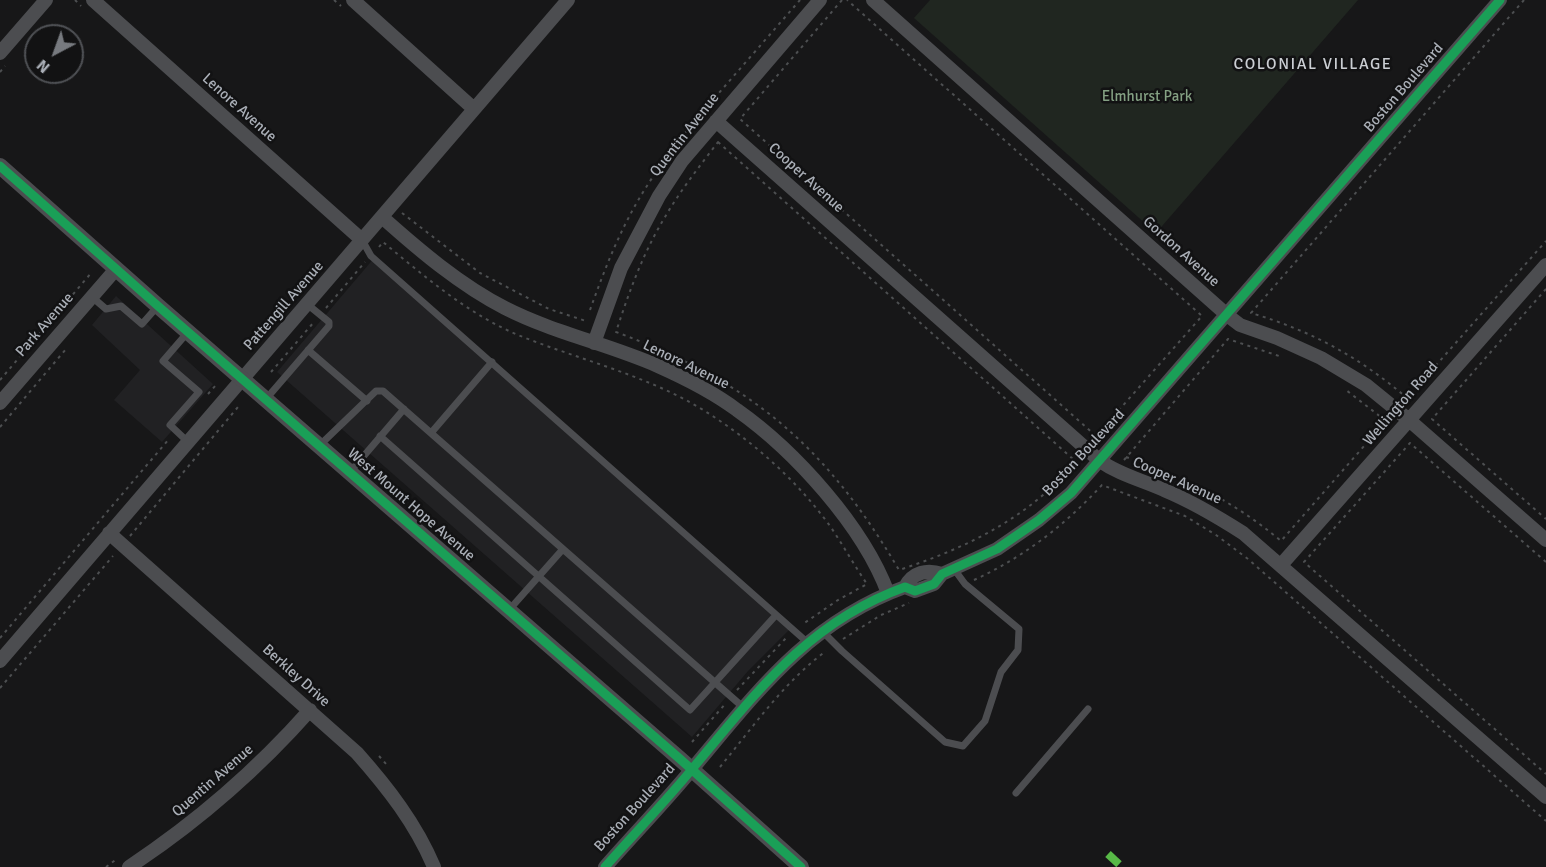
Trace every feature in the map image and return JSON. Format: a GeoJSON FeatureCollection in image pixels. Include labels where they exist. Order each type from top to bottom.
{"type":"FeatureCollection","features":[{"type":"Feature","properties":{"kind":"street"},"geometry":{"type":"LineString","coordinates":[[0,53],[46,0]]}},
{"type":"Feature","properties":{"kind":"street","name":"Pattengill Avenue"},"geometry":{"type":"LineString","coordinates":[[0,661],[568,0]]}},
{"type":"Feature","properties":{"kind":"street","name":"Quentin Avenue"},"geometry":{"type":"LineString","coordinates":[[594,343],[621,268],[658,196],[682,161],[820,0]]}},
{"type":"Feature","properties":{"kind":"street","name":"Gordon Avenue"},"geometry":{"type":"LineString","coordinates":[[873,0],[1227,315],[1240,325],[1277,338],[1321,358],[1366,385],[1546,540]]}},
{"type":"Feature","properties":{"kind":"street","name":"Boston Boulevard"},"geometry":{"type":"LineString","coordinates":[[605,867],[692,770],[765,682],[807,642],[849,613],[888,593],[905,587],[915,591],[934,584],[948,572],[997,549],[1039,520],[1071,493],[1500,0]]}},
{"type":"Feature","properties":{"kind":"street","name":"Lenore Avenue"},"geometry":{"type":"LineString","coordinates":[[88,4],[362,240]]}},
{"type":"Feature","properties":{"kind":"street"},"geometry":{"type":"LineString","coordinates":[[348,4],[474,109]]}},
{"type":"Feature","properties":{"kind":"street","name":"Cooper Avenue"},"geometry":{"type":"LineString","coordinates":[[716,121],[1100,461],[1114,471],[1201,506],[1244,533],[1546,797]]}},
{"type":"Feature","properties":{"kind":"street","name":"West Mount Hope Avenue"},"geometry":{"type":"LineString","coordinates":[[0,166],[801,867]]}},
{"type":"Feature","properties":{"kind":"street","name":"Lenore Avenue"},"geometry":{"type":"LineString","coordinates":[[381,217],[471,288],[488,298],[535,321],[657,366],[702,388],[737,410],[802,468],[831,500],[857,535],[882,576],[888,593]]}},
{"type":"Feature","properties":{"kind":"street","name":"Wellington Road"},"geometry":{"type":"LineString","coordinates":[[1281,565],[1546,265]]}},
{"type":"Feature","properties":{"kind":"street","name":"Park Avenue"},"geometry":{"type":"LineString","coordinates":[[3,389],[116,269]]}},
{"type":"Feature","properties":{"kind":"street","name":"Berkley Drive"},"geometry":{"type":"LineString","coordinates":[[105,538],[310,710],[357,753],[386,785],[404,810],[434,867]]}},
{"type":"Feature","properties":{"kind":"street","name":"Quentin Avenue"},"geometry":{"type":"LineString","coordinates":[[129,867],[171,840],[217,803],[274,749],[310,710]]}},
{"type":"Feature","properties":{"kind":"lane"},"geometry":{"type":"LineString","coordinates":[[362,240],[371,256],[807,642]]}},
{"type":"Feature","properties":{"kind":"lane"},"geometry":{"type":"LineString","coordinates":[[92,297],[106,309],[121,306],[142,324],[158,306]]}},
{"type":"Feature","properties":{"kind":"lane"},"geometry":{"type":"LineString","coordinates":[[266,399],[329,326],[329,322],[307,304]]}},
{"type":"Feature","properties":{"kind":"lane"},"geometry":{"type":"LineString","coordinates":[[187,441],[170,425],[199,392],[163,361],[188,332]]}},
{"type":"Feature","properties":{"kind":"lane"},"geometry":{"type":"LineString","coordinates":[[308,350],[367,401]]}},
{"type":"Feature","properties":{"kind":"lane"},"geometry":{"type":"LineString","coordinates":[[431,433],[492,362]]}},
{"type":"Feature","properties":{"kind":"lane"},"geometry":{"type":"LineString","coordinates":[[320,445],[379,390],[404,409],[744,708]]}},
{"type":"Feature","properties":{"kind":"lane"},"geometry":{"type":"LineString","coordinates":[[350,472],[404,409]]}},
{"type":"Feature","properties":{"kind":"lane"},"geometry":{"type":"LineString","coordinates":[[380,436],[690,710],[776,615]]}},
{"type":"Feature","properties":{"kind":"lane"},"geometry":{"type":"LineString","coordinates":[[509,610],[563,549]]}},
{"type":"Feature","properties":{"kind":"lane"},"geometry":{"type":"LineString","coordinates":[[822,631],[945,742],[963,747],[985,721],[1001,672],[1018,650],[1019,629],[948,572]]}},
{"type":"Feature","properties":{"kind":"lane"},"geometry":{"type":"LineString","coordinates":[[1016,793],[1088,709]]}},
{"type":"Feature","properties":{"kind":"path"},"geometry":{"type":"LineString","coordinates":[[75,0],[88,4]]}},
{"type":"Feature","properties":{"kind":"path"},"geometry":{"type":"LineString","coordinates":[[334,0],[348,4]]}},
{"type":"Feature","properties":{"kind":"path"},"geometry":{"type":"LineString","coordinates":[[842,0],[740,119],[1096,436],[1202,316],[847,0]]}},
{"type":"Feature","properties":{"kind":"path"},"geometry":{"type":"LineString","coordinates":[[1524,0],[1251,313],[1272,319],[1330,344],[1359,360],[1407,398],[1546,241]]}},
{"type":"Feature","properties":{"kind":"path"},"geometry":{"type":"LineString","coordinates":[[718,142],[1075,461],[1044,494],[1015,517],[988,534],[899,570],[854,500],[799,438],[727,383],[658,348],[616,332],[631,288],[660,226],[687,183],[718,142]]}},
{"type":"Feature","properties":{"kind":"path"},"geometry":{"type":"LineString","coordinates":[[401,212],[480,273],[549,309],[586,322]]}},
{"type":"Feature","properties":{"kind":"path"},"geometry":{"type":"LineString","coordinates":[[271,372],[383,242],[469,308],[515,334],[632,375],[670,393],[717,419],[775,465],[830,526],[867,584],[809,618],[753,672],[692,742]]}},
{"type":"Feature","properties":{"kind":"path"},"geometry":{"type":"LineString","coordinates":[[3,389],[92,272]]}},
{"type":"Feature","properties":{"kind":"path"},"geometry":{"type":"LineString","coordinates":[[1546,289],[1432,419],[1546,519]]}},
{"type":"Feature","properties":{"kind":"path"},"geometry":{"type":"LineString","coordinates":[[1123,461],[1228,339],[1282,357]]}},
{"type":"Feature","properties":{"kind":"path"},"geometry":{"type":"LineString","coordinates":[[0,427],[66,349]]}},
{"type":"Feature","properties":{"kind":"path"},"geometry":{"type":"LineString","coordinates":[[0,371],[3,389]]}},
{"type":"Feature","properties":{"kind":"path"},"geometry":{"type":"LineString","coordinates":[[0,380],[3,389]]}},
{"type":"Feature","properties":{"kind":"path"},"geometry":{"type":"LineString","coordinates":[[203,400],[217,384]]}},
{"type":"Feature","properties":{"kind":"path"},"geometry":{"type":"LineString","coordinates":[[1126,457],[1194,483],[1256,520],[1281,541],[1386,421],[1342,387]]}},
{"type":"Feature","properties":{"kind":"path"},"geometry":{"type":"LineString","coordinates":[[0,638],[176,431]]}},
{"type":"Feature","properties":{"kind":"path"},"geometry":{"type":"LineString","coordinates":[[1546,562],[1410,443],[1304,562],[1546,774]]}},
{"type":"Feature","properties":{"kind":"path"},"geometry":{"type":"LineString","coordinates":[[964,584],[1001,568],[1031,549],[1080,509],[1102,484],[1185,516],[1248,559],[1546,821]]}},
{"type":"Feature","properties":{"kind":"path"},"geometry":{"type":"LineString","coordinates":[[90,533],[105,538]]}},
{"type":"Feature","properties":{"kind":"path"},"geometry":{"type":"LineString","coordinates":[[720,767],[777,698],[807,666],[881,615],[911,603]]}},
{"type":"Feature","properties":{"kind":"path"},"geometry":{"type":"LineString","coordinates":[[106,867],[117,859]]}},
{"type":"Feature","properties":{"kind":"shaded area"},"geometry":{"type":"Polygon","coordinates":[[[375,257],[791,628],[748,671],[692,737],[277,372],[375,257]]]}},
{"type":"Feature","properties":{"kind":"shaded area"},"geometry":{"type":"Polygon","coordinates":[[[116,296],[213,384],[162,442],[114,400],[140,370],[92,325],[116,296]]]}},
{"type":"Feature","properties":{"kind":"green space","name":"Elmhurst Park"},"geometry":{"type":"Polygon","coordinates":[[[930,0],[1358,0],[1156,233],[914,18],[930,0]]]}},
{"type":"Feature","properties":{"kind":"marked path"},"geometry":{"type":"LineString","coordinates":[[1108,854],[1122,867]]}},
{"type":"Feature","properties":{"kind":"cycle path"},"geometry":{"type":"LineString","coordinates":[[605,867],[672,793],[739,713],[787,662],[812,640],[840,619],[871,602],[905,587],[915,591],[934,584],[942,574],[997,549],[1039,520],[1071,493],[1500,0]]}},
{"type":"Feature","properties":{"kind":"cycle path"},"geometry":{"type":"LineString","coordinates":[[0,166],[801,867]]}},
{"type":"Feature","properties":{"kind":"district","name":"COLONIAL VILLAGE"},"geometry":{"type":"Point","coordinates":[1313,65]}}]}
